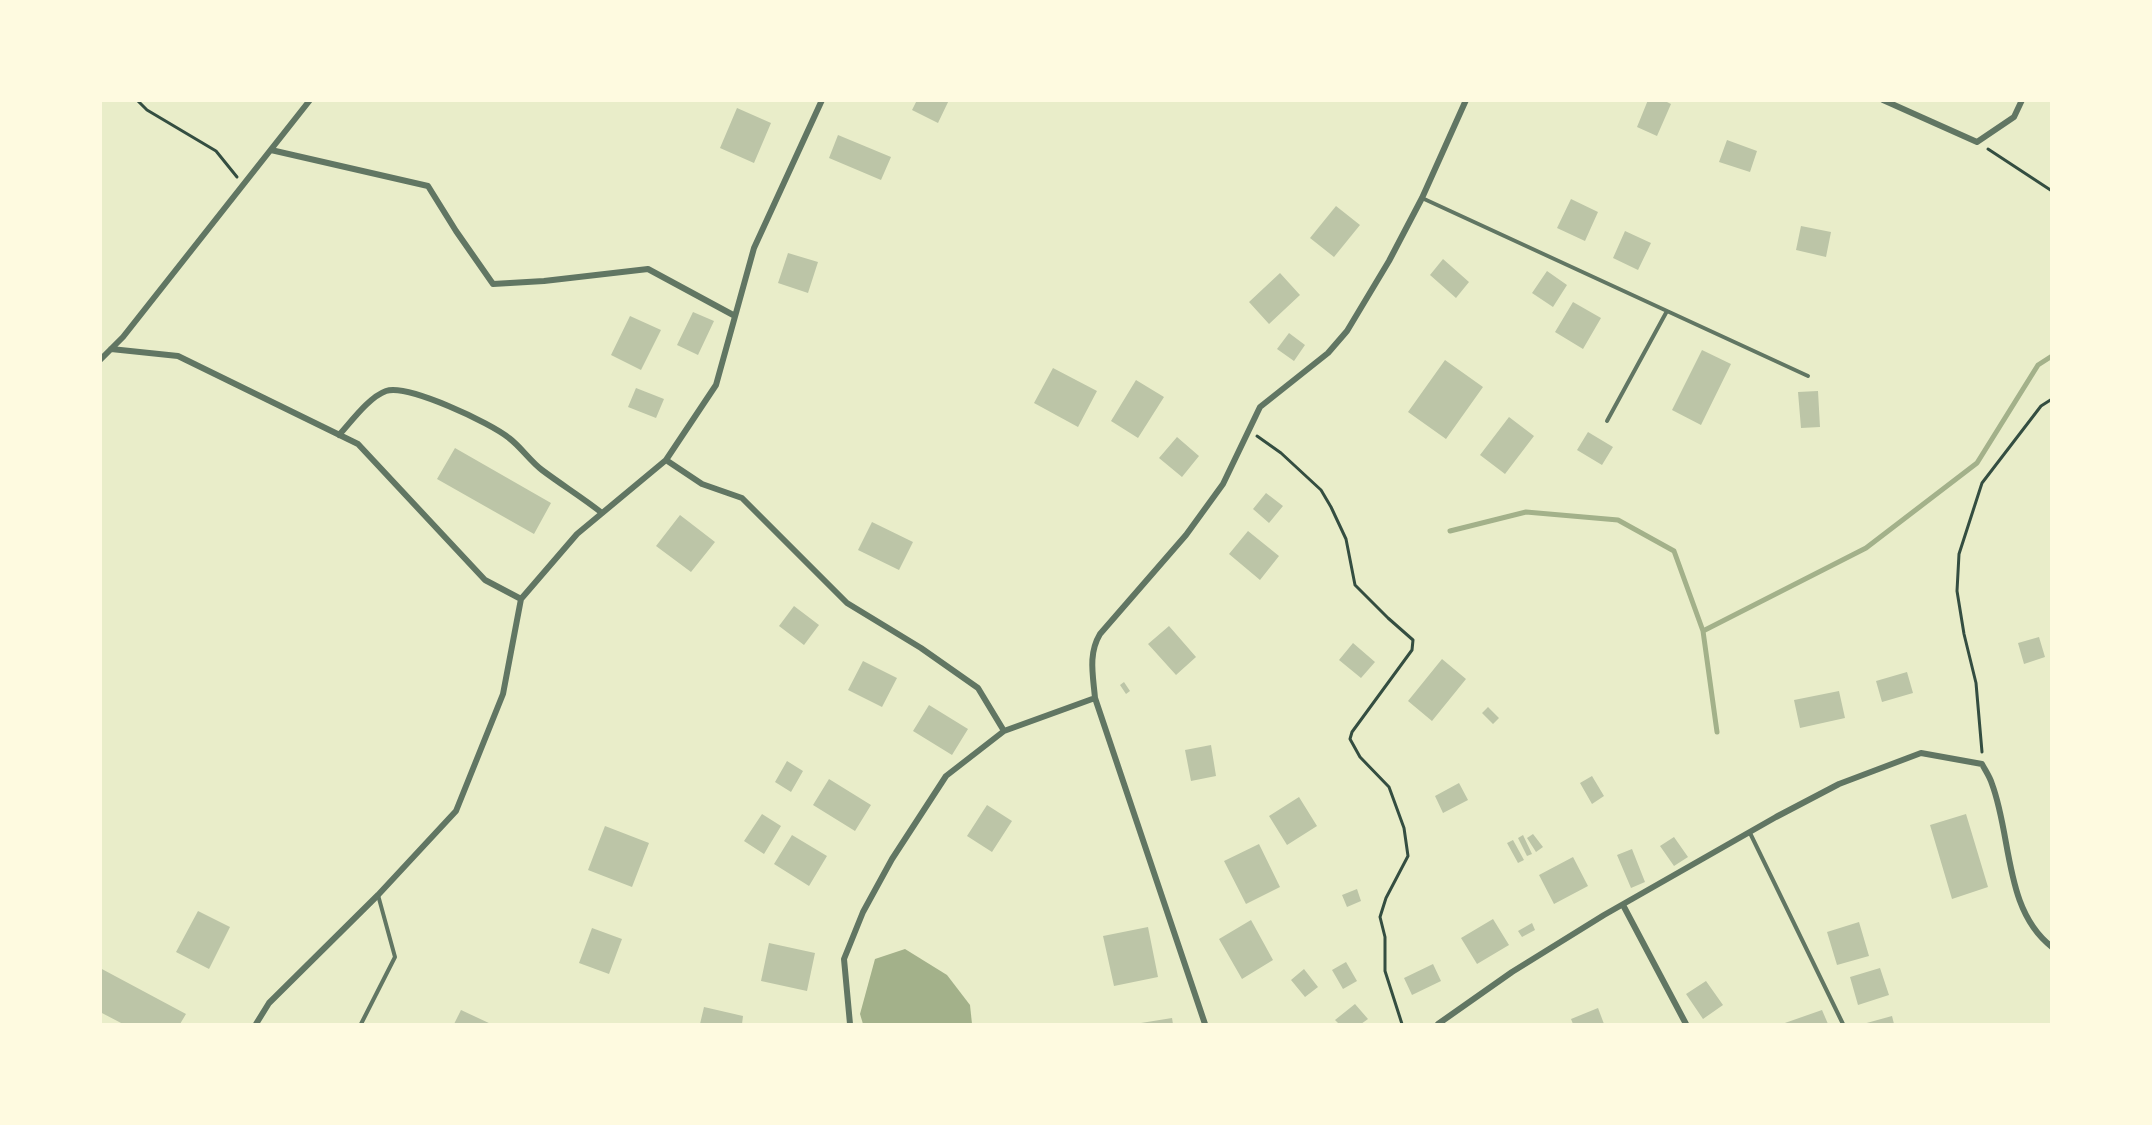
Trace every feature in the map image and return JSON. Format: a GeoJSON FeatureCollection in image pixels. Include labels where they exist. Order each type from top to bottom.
{"type":"FeatureCollection","features":[{"type":"Feature","properties":{"kind":"street"},"geometry":{"type":"LineString","coordinates":[[100,360],[123,337],[310,100]]}},
{"type":"Feature","properties":{"kind":"street"},"geometry":{"type":"LineString","coordinates":[[256,1024],[269,1003],[378,895],[456,811],[504,694],[521,599],[577,534],[666,460],[716,385],[754,248],[822,100]]}},
{"type":"Feature","properties":{"kind":"street"},"geometry":{"type":"LineString","coordinates":[[1205,1024],[1095,698],[1091,658],[1095,642],[1186,535],[1223,483],[1260,407],[1328,354],[1347,331],[1389,261],[1422,198],[1466,100]]}},
{"type":"Feature","properties":{"kind":"street"},"geometry":{"type":"LineString","coordinates":[[1883,100],[1977,142],[2014,117],[2022,100]]}},
{"type":"Feature","properties":{"kind":"street"},"geometry":{"type":"LineString","coordinates":[[271,150],[428,186],[493,284],[544,281],[648,269],[735,316]]}},
{"type":"Feature","properties":{"kind":"street"},"geometry":{"type":"LineString","coordinates":[[111,349],[178,356],[358,444],[485,580],[521,599]]}},
{"type":"Feature","properties":{"kind":"street"},"geometry":{"type":"LineString","coordinates":[[339,435],[368,403],[387,391],[411,392],[452,407],[508,437],[541,469],[602,513]]}},
{"type":"Feature","properties":{"kind":"street"},"geometry":{"type":"LineString","coordinates":[[666,460],[702,484],[742,498],[847,603],[921,648],[978,688],[1004,730]]}},
{"type":"Feature","properties":{"kind":"street"},"geometry":{"type":"LineString","coordinates":[[850,1024],[844,959],[863,912],[892,860],[946,776],[1004,730],[1095,698]]}},
{"type":"Feature","properties":{"kind":"street"},"geometry":{"type":"LineString","coordinates":[[1438,1024],[1512,972],[1750,832],[1839,784],[1921,753],[1982,764],[1993,785],[2019,902],[2040,938],[2052,947]]}},
{"type":"Feature","properties":{"kind":"street"},"geometry":{"type":"LineString","coordinates":[[1623,905],[1686,1024]]}},
{"type":"Feature","properties":{"kind":"lane"},"geometry":{"type":"LineString","coordinates":[[1422,198],[1808,376]]}},
{"type":"Feature","properties":{"kind":"lane"},"geometry":{"type":"LineString","coordinates":[[1607,421],[1667,311]]}},
{"type":"Feature","properties":{"kind":"lane"},"geometry":{"type":"LineString","coordinates":[[1750,832],[1843,1024]]}},
{"type":"Feature","properties":{"kind":"lane"},"geometry":{"type":"LineString","coordinates":[[361,1024],[395,957],[378,895]]}},
{"type":"Feature","properties":{"kind":"path"},"geometry":{"type":"LineString","coordinates":[[137,100],[147,110],[216,151],[243,185]]}},
{"type":"Feature","properties":{"kind":"path"},"geometry":{"type":"LineString","coordinates":[[1977,142],[2052,191]]}},
{"type":"Feature","properties":{"kind":"path"},"geometry":{"type":"LineString","coordinates":[[1982,764],[1976,683],[1964,634],[1957,591],[1959,554],[1982,483],[2041,406],[2052,399]]}},
{"type":"Feature","properties":{"kind":"path"},"geometry":{"type":"LineString","coordinates":[[1249,430],[1281,453],[1321,490],[1346,538],[1355,585],[1413,640],[1412,650],[1352,732],[1350,739],[1360,757],[1389,787],[1404,828],[1408,856],[1386,898],[1380,917],[1385,937],[1385,971],[1402,1024]]}},
{"type":"Feature","properties":{"kind":"shaded area"},"geometry":{"type":"Polygon","coordinates":[[[905,949],[947,975],[970,1005],[972,1024],[863,1024],[860,1014],[875,959],[905,949]]]}},
{"type":"Feature","properties":{"kind":"building"},"geometry":{"type":"Polygon","coordinates":[[[917,100],[949,100],[938,123],[912,110],[917,100]]]}},
{"type":"Feature","properties":{"kind":"building"},"geometry":{"type":"Polygon","coordinates":[[[1648,100],[1663,100],[1671,104],[1657,136],[1637,127],[1648,100]]]}},
{"type":"Feature","properties":{"kind":"building"},"geometry":{"type":"Polygon","coordinates":[[[737,108],[771,123],[754,163],[720,148],[737,108]]]}},
{"type":"Feature","properties":{"kind":"building"},"geometry":{"type":"Polygon","coordinates":[[[838,135],[891,157],[881,180],[829,158],[838,135]]]}},
{"type":"Feature","properties":{"kind":"building"},"geometry":{"type":"Polygon","coordinates":[[[1727,140],[1757,151],[1750,172],[1719,162],[1727,140]]]}},
{"type":"Feature","properties":{"kind":"building"},"geometry":{"type":"Polygon","coordinates":[[[1571,199],[1598,212],[1585,241],[1557,228],[1571,199]]]}},
{"type":"Feature","properties":{"kind":"building"},"geometry":{"type":"Polygon","coordinates":[[[1336,206],[1360,225],[1334,257],[1310,238],[1336,206]]]}},
{"type":"Feature","properties":{"kind":"building"},"geometry":{"type":"Polygon","coordinates":[[[1801,226],[1831,232],[1826,257],[1796,250],[1801,226]]]}},
{"type":"Feature","properties":{"kind":"building"},"geometry":{"type":"Polygon","coordinates":[[[1625,231],[1651,243],[1638,270],[1613,258],[1625,231]]]}},
{"type":"Feature","properties":{"kind":"building"},"geometry":{"type":"Polygon","coordinates":[[[788,253],[818,262],[808,293],[778,283],[788,253]]]}},
{"type":"Feature","properties":{"kind":"building"},"geometry":{"type":"Polygon","coordinates":[[[1443,259],[1469,282],[1456,298],[1430,275],[1443,259]]]}},
{"type":"Feature","properties":{"kind":"building"},"geometry":{"type":"Polygon","coordinates":[[[1547,271],[1567,285],[1553,307],[1532,293],[1547,271]]]}},
{"type":"Feature","properties":{"kind":"building"},"geometry":{"type":"Polygon","coordinates":[[[1280,273],[1300,295],[1269,324],[1249,302],[1280,273]]]}},
{"type":"Feature","properties":{"kind":"building"},"geometry":{"type":"Polygon","coordinates":[[[1573,302],[1601,318],[1583,349],[1555,332],[1573,302]]]}},
{"type":"Feature","properties":{"kind":"building"},"geometry":{"type":"Polygon","coordinates":[[[693,312],[714,321],[698,355],[677,345],[693,312]]]}},
{"type":"Feature","properties":{"kind":"building"},"geometry":{"type":"Polygon","coordinates":[[[630,316],[661,330],[641,370],[611,355],[630,316]]]}},
{"type":"Feature","properties":{"kind":"building"},"geometry":{"type":"Polygon","coordinates":[[[1289,333],[1305,345],[1294,361],[1277,349],[1289,333]]]}},
{"type":"Feature","properties":{"kind":"building"},"geometry":{"type":"Polygon","coordinates":[[[1702,350],[1731,364],[1701,425],[1672,410],[1702,350]]]}},
{"type":"Feature","properties":{"kind":"building"},"geometry":{"type":"Polygon","coordinates":[[[1445,360],[1483,387],[1446,439],[1408,412],[1445,360]]]}},
{"type":"Feature","properties":{"kind":"building"},"geometry":{"type":"Polygon","coordinates":[[[1053,368],[1097,391],[1078,427],[1034,403],[1053,368]]]}},
{"type":"Feature","properties":{"kind":"building"},"geometry":{"type":"Polygon","coordinates":[[[1136,380],[1164,397],[1138,438],[1111,421],[1136,380]]]}},
{"type":"Feature","properties":{"kind":"building"},"geometry":{"type":"Polygon","coordinates":[[[636,388],[664,399],[656,418],[628,407],[636,388]]]}},
{"type":"Feature","properties":{"kind":"building"},"geometry":{"type":"Polygon","coordinates":[[[1818,391],[1820,427],[1801,428],[1798,392],[1818,391]]]}},
{"type":"Feature","properties":{"kind":"building"},"geometry":{"type":"Polygon","coordinates":[[[1509,417],[1534,436],[1505,474],[1480,455],[1509,417]]]}},
{"type":"Feature","properties":{"kind":"building"},"geometry":{"type":"Polygon","coordinates":[[[1588,432],[1613,447],[1602,465],[1577,450],[1588,432]]]}},
{"type":"Feature","properties":{"kind":"building"},"geometry":{"type":"Polygon","coordinates":[[[1177,437],[1199,456],[1182,477],[1159,458],[1177,437]]]}},
{"type":"Feature","properties":{"kind":"building"},"geometry":{"type":"Polygon","coordinates":[[[455,448],[551,503],[534,534],[437,479],[455,448]]]}},
{"type":"Feature","properties":{"kind":"building"},"geometry":{"type":"Polygon","coordinates":[[[1266,493],[1283,506],[1269,523],[1253,509],[1266,493]]]}},
{"type":"Feature","properties":{"kind":"building"},"geometry":{"type":"Polygon","coordinates":[[[680,515],[715,542],[691,572],[656,546],[680,515]]]}},
{"type":"Feature","properties":{"kind":"building"},"geometry":{"type":"Polygon","coordinates":[[[872,522],[913,542],[899,570],[858,550],[872,522]]]}},
{"type":"Feature","properties":{"kind":"building"},"geometry":{"type":"Polygon","coordinates":[[[1248,531],[1279,556],[1260,580],[1229,554],[1248,531]]]}},
{"type":"Feature","properties":{"kind":"building"},"geometry":{"type":"Polygon","coordinates":[[[794,606],[819,625],[804,645],[779,626],[794,606]]]}},
{"type":"Feature","properties":{"kind":"building"},"geometry":{"type":"Polygon","coordinates":[[[1169,626],[1196,657],[1176,675],[1148,644],[1169,626]]]}},
{"type":"Feature","properties":{"kind":"building"},"geometry":{"type":"Polygon","coordinates":[[[2039,637],[2045,657],[2024,664],[2018,643],[2039,637]]]}},
{"type":"Feature","properties":{"kind":"building"},"geometry":{"type":"Polygon","coordinates":[[[1353,643],[1375,662],[1361,678],[1339,660],[1353,643]]]}},
{"type":"Feature","properties":{"kind":"building"},"geometry":{"type":"Polygon","coordinates":[[[1442,659],[1466,679],[1432,721],[1408,701],[1442,659]]]}},
{"type":"Feature","properties":{"kind":"building"},"geometry":{"type":"Polygon","coordinates":[[[863,661],[897,678],[882,707],[848,690],[863,661]]]}},
{"type":"Feature","properties":{"kind":"building"},"geometry":{"type":"Polygon","coordinates":[[[1907,672],[1913,693],[1882,702],[1876,681],[1907,672]]]}},
{"type":"Feature","properties":{"kind":"building"},"geometry":{"type":"Polygon","coordinates":[[[1124,682],[1130,691],[1126,694],[1120,685],[1124,682]]]}},
{"type":"Feature","properties":{"kind":"building"},"geometry":{"type":"Polygon","coordinates":[[[1839,691],[1845,718],[1800,728],[1794,700],[1839,691]]]}},
{"type":"Feature","properties":{"kind":"building"},"geometry":{"type":"Polygon","coordinates":[[[929,705],[968,729],[952,755],[913,731],[929,705]]]}},
{"type":"Feature","properties":{"kind":"building"},"geometry":{"type":"Polygon","coordinates":[[[1488,707],[1499,718],[1493,724],[1482,713],[1488,707]]]}},
{"type":"Feature","properties":{"kind":"building"},"geometry":{"type":"Polygon","coordinates":[[[1211,745],[1216,776],[1191,781],[1185,750],[1211,745]]]}},
{"type":"Feature","properties":{"kind":"building"},"geometry":{"type":"Polygon","coordinates":[[[787,761],[803,771],[791,792],[775,782],[787,761]]]}},
{"type":"Feature","properties":{"kind":"building"},"geometry":{"type":"Polygon","coordinates":[[[1592,776],[1604,796],[1592,804],[1580,783],[1592,776]]]}},
{"type":"Feature","properties":{"kind":"building"},"geometry":{"type":"Polygon","coordinates":[[[829,779],[871,805],[855,831],[813,805],[829,779]]]}},
{"type":"Feature","properties":{"kind":"building"},"geometry":{"type":"Polygon","coordinates":[[[1459,783],[1468,800],[1443,813],[1435,796],[1459,783]]]}},
{"type":"Feature","properties":{"kind":"building"},"geometry":{"type":"Polygon","coordinates":[[[1299,797],[1317,826],[1287,845],[1269,816],[1299,797]]]}},
{"type":"Feature","properties":{"kind":"building"},"geometry":{"type":"Polygon","coordinates":[[[987,805],[1012,821],[992,852],[967,836],[987,805]]]}},
{"type":"Feature","properties":{"kind":"building"},"geometry":{"type":"Polygon","coordinates":[[[762,814],[781,826],[764,854],[744,841],[762,814]]]}},
{"type":"Feature","properties":{"kind":"building"},"geometry":{"type":"Polygon","coordinates":[[[1966,814],[1988,887],[1952,899],[1930,825],[1966,814]]]}},
{"type":"Feature","properties":{"kind":"building"},"geometry":{"type":"Polygon","coordinates":[[[605,826],[649,843],[632,887],[588,870],[605,826]]]}},
{"type":"Feature","properties":{"kind":"building"},"geometry":{"type":"Polygon","coordinates":[[[1533,834],[1543,847],[1536,852],[1527,838],[1533,834]]]}},
{"type":"Feature","properties":{"kind":"building"},"geometry":{"type":"Polygon","coordinates":[[[792,835],[827,856],[809,886],[774,864],[792,835]]]}},
{"type":"Feature","properties":{"kind":"building"},"geometry":{"type":"Polygon","coordinates":[[[1523,835],[1532,854],[1527,856],[1518,838],[1523,835]]]}},
{"type":"Feature","properties":{"kind":"building"},"geometry":{"type":"Polygon","coordinates":[[[1674,837],[1688,857],[1674,866],[1660,846],[1674,837]]]}},
{"type":"Feature","properties":{"kind":"building"},"geometry":{"type":"Polygon","coordinates":[[[1513,840],[1524,860],[1518,863],[1507,843],[1513,840]]]}},
{"type":"Feature","properties":{"kind":"building"},"geometry":{"type":"Polygon","coordinates":[[[1259,844],[1280,887],[1246,904],[1224,861],[1259,844]]]}},
{"type":"Feature","properties":{"kind":"building"},"geometry":{"type":"Polygon","coordinates":[[[1632,849],[1645,882],[1631,888],[1617,855],[1632,849]]]}},
{"type":"Feature","properties":{"kind":"building"},"geometry":{"type":"Polygon","coordinates":[[[1573,857],[1588,886],[1554,904],[1539,875],[1573,857]]]}},
{"type":"Feature","properties":{"kind":"building"},"geometry":{"type":"Polygon","coordinates":[[[1357,889],[1361,901],[1347,907],[1342,895],[1357,889]]]}},
{"type":"Feature","properties":{"kind":"building"},"geometry":{"type":"Polygon","coordinates":[[[198,911],[230,927],[209,969],[176,952],[198,911]]]}},
{"type":"Feature","properties":{"kind":"building"},"geometry":{"type":"Polygon","coordinates":[[[1493,919],[1509,945],[1477,964],[1461,938],[1493,919]]]}},
{"type":"Feature","properties":{"kind":"building"},"geometry":{"type":"Polygon","coordinates":[[[1251,920],[1273,960],[1242,979],[1219,939],[1251,920]]]}},
{"type":"Feature","properties":{"kind":"building"},"geometry":{"type":"Polygon","coordinates":[[[1859,922],[1869,956],[1837,965],[1827,932],[1859,922]]]}},
{"type":"Feature","properties":{"kind":"building"},"geometry":{"type":"Polygon","coordinates":[[[1532,923],[1535,930],[1522,937],[1518,931],[1532,923]]]}},
{"type":"Feature","properties":{"kind":"building"},"geometry":{"type":"Polygon","coordinates":[[[1148,927],[1158,977],[1114,986],[1103,936],[1148,927]]]}},
{"type":"Feature","properties":{"kind":"building"},"geometry":{"type":"Polygon","coordinates":[[[592,928],[622,939],[609,974],[579,963],[592,928]]]}},
{"type":"Feature","properties":{"kind":"building"},"geometry":{"type":"Polygon","coordinates":[[[769,943],[815,953],[807,991],[761,981],[769,943]]]}},
{"type":"Feature","properties":{"kind":"building"},"geometry":{"type":"Polygon","coordinates":[[[1346,962],[1357,981],[1343,989],[1332,970],[1346,962]]]}},
{"type":"Feature","properties":{"kind":"building"},"geometry":{"type":"Polygon","coordinates":[[[1433,964],[1441,981],[1412,995],[1404,978],[1433,964]]]}},
{"type":"Feature","properties":{"kind":"building"},"geometry":{"type":"Polygon","coordinates":[[[100,968],[186,1014],[180,1024],[123,1024],[100,1012],[100,968]]]}},
{"type":"Feature","properties":{"kind":"building"},"geometry":{"type":"Polygon","coordinates":[[[1880,968],[1889,995],[1858,1005],[1850,977],[1880,968]]]}},
{"type":"Feature","properties":{"kind":"building"},"geometry":{"type":"Polygon","coordinates":[[[1304,969],[1318,987],[1305,997],[1291,980],[1304,969]]]}},
{"type":"Feature","properties":{"kind":"building"},"geometry":{"type":"Polygon","coordinates":[[[1706,981],[1723,1005],[1703,1019],[1686,994],[1706,981]]]}},
{"type":"Feature","properties":{"kind":"building"},"geometry":{"type":"Polygon","coordinates":[[[1355,1004],[1368,1019],[1361,1024],[1339,1024],[1335,1020],[1355,1004]]]}},
{"type":"Feature","properties":{"kind":"building"},"geometry":{"type":"Polygon","coordinates":[[[704,1007],[743,1016],[742,1024],[700,1024],[704,1007]]]}},
{"type":"Feature","properties":{"kind":"building"},"geometry":{"type":"Polygon","coordinates":[[[1598,1008],[1604,1024],[1573,1024],[1571,1019],[1598,1008]]]}},
{"type":"Feature","properties":{"kind":"building"},"geometry":{"type":"Polygon","coordinates":[[[461,1010],[491,1024],[454,1024],[461,1010]]]}},
{"type":"Feature","properties":{"kind":"building"},"geometry":{"type":"Polygon","coordinates":[[[1822,1010],[1828,1024],[1782,1024],[1822,1010]]]}},
{"type":"Feature","properties":{"kind":"building"},"geometry":{"type":"Polygon","coordinates":[[[1892,1016],[1894,1024],[1863,1024],[1892,1016]]]}},
{"type":"Feature","properties":{"kind":"building"},"geometry":{"type":"Polygon","coordinates":[[[1172,1018],[1173,1024],[1141,1024],[1141,1023],[1172,1018]]]}},
{"type":"Feature","properties":{"kind":"waterway"},"geometry":{"type":"LineString","coordinates":[[1717,732],[1703,631],[1866,548],[1977,463],[2038,365],[2052,356]]}},
{"type":"Feature","properties":{"kind":"waterway"},"geometry":{"type":"LineString","coordinates":[[1450,531],[1526,512],[1618,520],[1674,551],[1703,631]]}}]}
